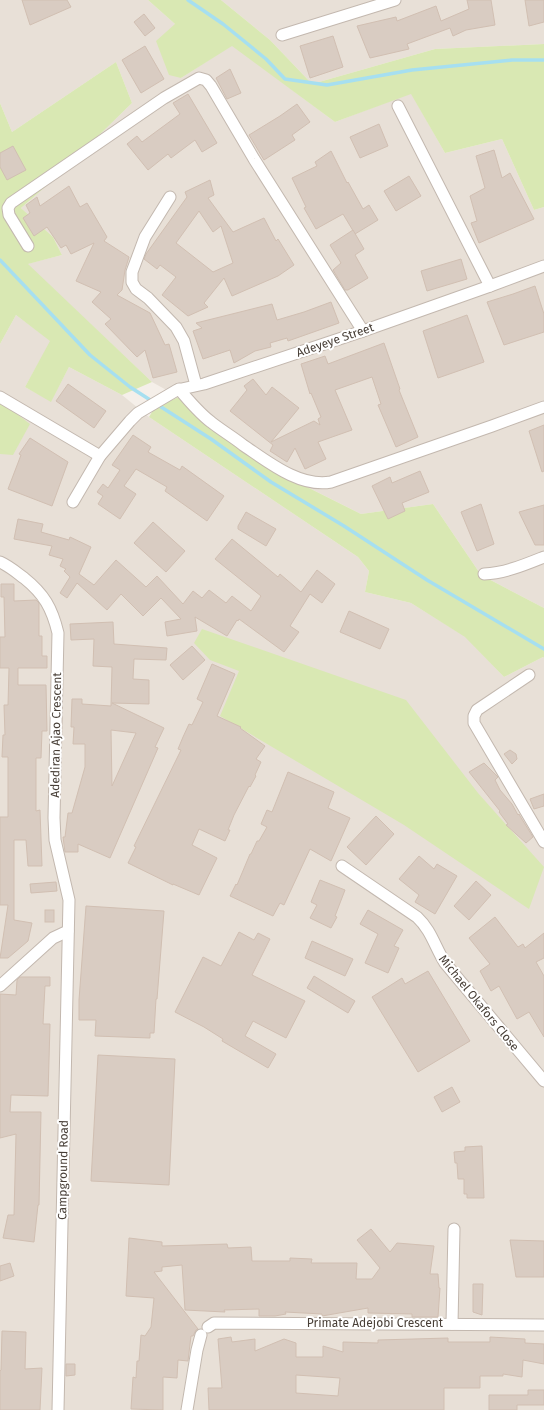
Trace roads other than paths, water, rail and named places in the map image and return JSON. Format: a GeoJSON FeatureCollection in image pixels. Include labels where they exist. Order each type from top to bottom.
{"type":"FeatureCollection","features":[{"type":"Feature","properties":{"kind":"street"},"geometry":{"type":"LineString","coordinates":[[282,35],[395,0]]}},
{"type":"Feature","properties":{"kind":"street"},"geometry":{"type":"LineString","coordinates":[[28,246],[9,215],[8,208],[11,203],[164,98],[199,78],[206,80],[212,86],[254,159],[363,330]]}},
{"type":"Feature","properties":{"kind":"street"},"geometry":{"type":"LineString","coordinates":[[398,106],[490,286]]}},
{"type":"Feature","properties":{"kind":"street"},"geometry":{"type":"LineString","coordinates":[[170,197],[145,237],[132,272],[132,282],[136,289],[148,298],[176,327],[184,341],[196,385]]}},
{"type":"Feature","properties":{"kind":"street","name":"Adeyeye Street"},"geometry":{"type":"LineString","coordinates":[[73,502],[100,456],[130,421],[138,413],[178,389],[196,385],[363,330],[544,266]]}},
{"type":"Feature","properties":{"kind":"street"},"geometry":{"type":"LineString","coordinates":[[178,389],[191,404],[211,422],[265,460],[287,474],[322,484],[492,426],[544,406]]}},
{"type":"Feature","properties":{"kind":"street"},"geometry":{"type":"LineString","coordinates":[[0,397],[100,456]]}},
{"type":"Feature","properties":{"kind":"street"},"geometry":{"type":"LineString","coordinates":[[484,574],[518,567],[544,557]]}},
{"type":"Feature","properties":{"kind":"street","name":"Adediran Ajao Crescent"},"geometry":{"type":"LineString","coordinates":[[0,562],[9,566],[43,596],[49,606],[58,632],[54,818],[55,840],[69,900],[68,931]]}},
{"type":"Feature","properties":{"kind":"street"},"geometry":{"type":"LineString","coordinates":[[529,676],[477,710],[474,716],[474,723],[544,842]]}},
{"type":"Feature","properties":{"kind":"street","name":"Michael Okafors Close"},"geometry":{"type":"LineString","coordinates":[[342,866],[425,924],[431,933],[438,952],[445,963],[544,1081]]}},
{"type":"Feature","properties":{"kind":"street"},"geometry":{"type":"LineString","coordinates":[[0,986],[52,938],[68,931]]}},
{"type":"Feature","properties":{"kind":"street","name":"Campground Road"},"geometry":{"type":"LineString","coordinates":[[58,1410],[68,931]]}},
{"type":"Feature","properties":{"kind":"street"},"geometry":{"type":"LineString","coordinates":[[452,1324],[454,1229]]}},
{"type":"Feature","properties":{"kind":"street","name":"Primate Adejobi Crescent"},"geometry":{"type":"LineString","coordinates":[[188,1410],[197,1350],[205,1331],[214,1323],[544,1325]]}},
{"type":"Feature","properties":{"kind":"waterway"},"geometry":{"type":"LineString","coordinates":[[188,0],[223,24],[266,59],[285,79],[327,85],[412,70],[512,60],[544,60]]}},
{"type":"Feature","properties":{"kind":"waterway"},"geometry":{"type":"LineString","coordinates":[[0,260],[90,355],[130,387],[211,439],[271,482],[344,526],[427,580],[544,649]]}}]}
